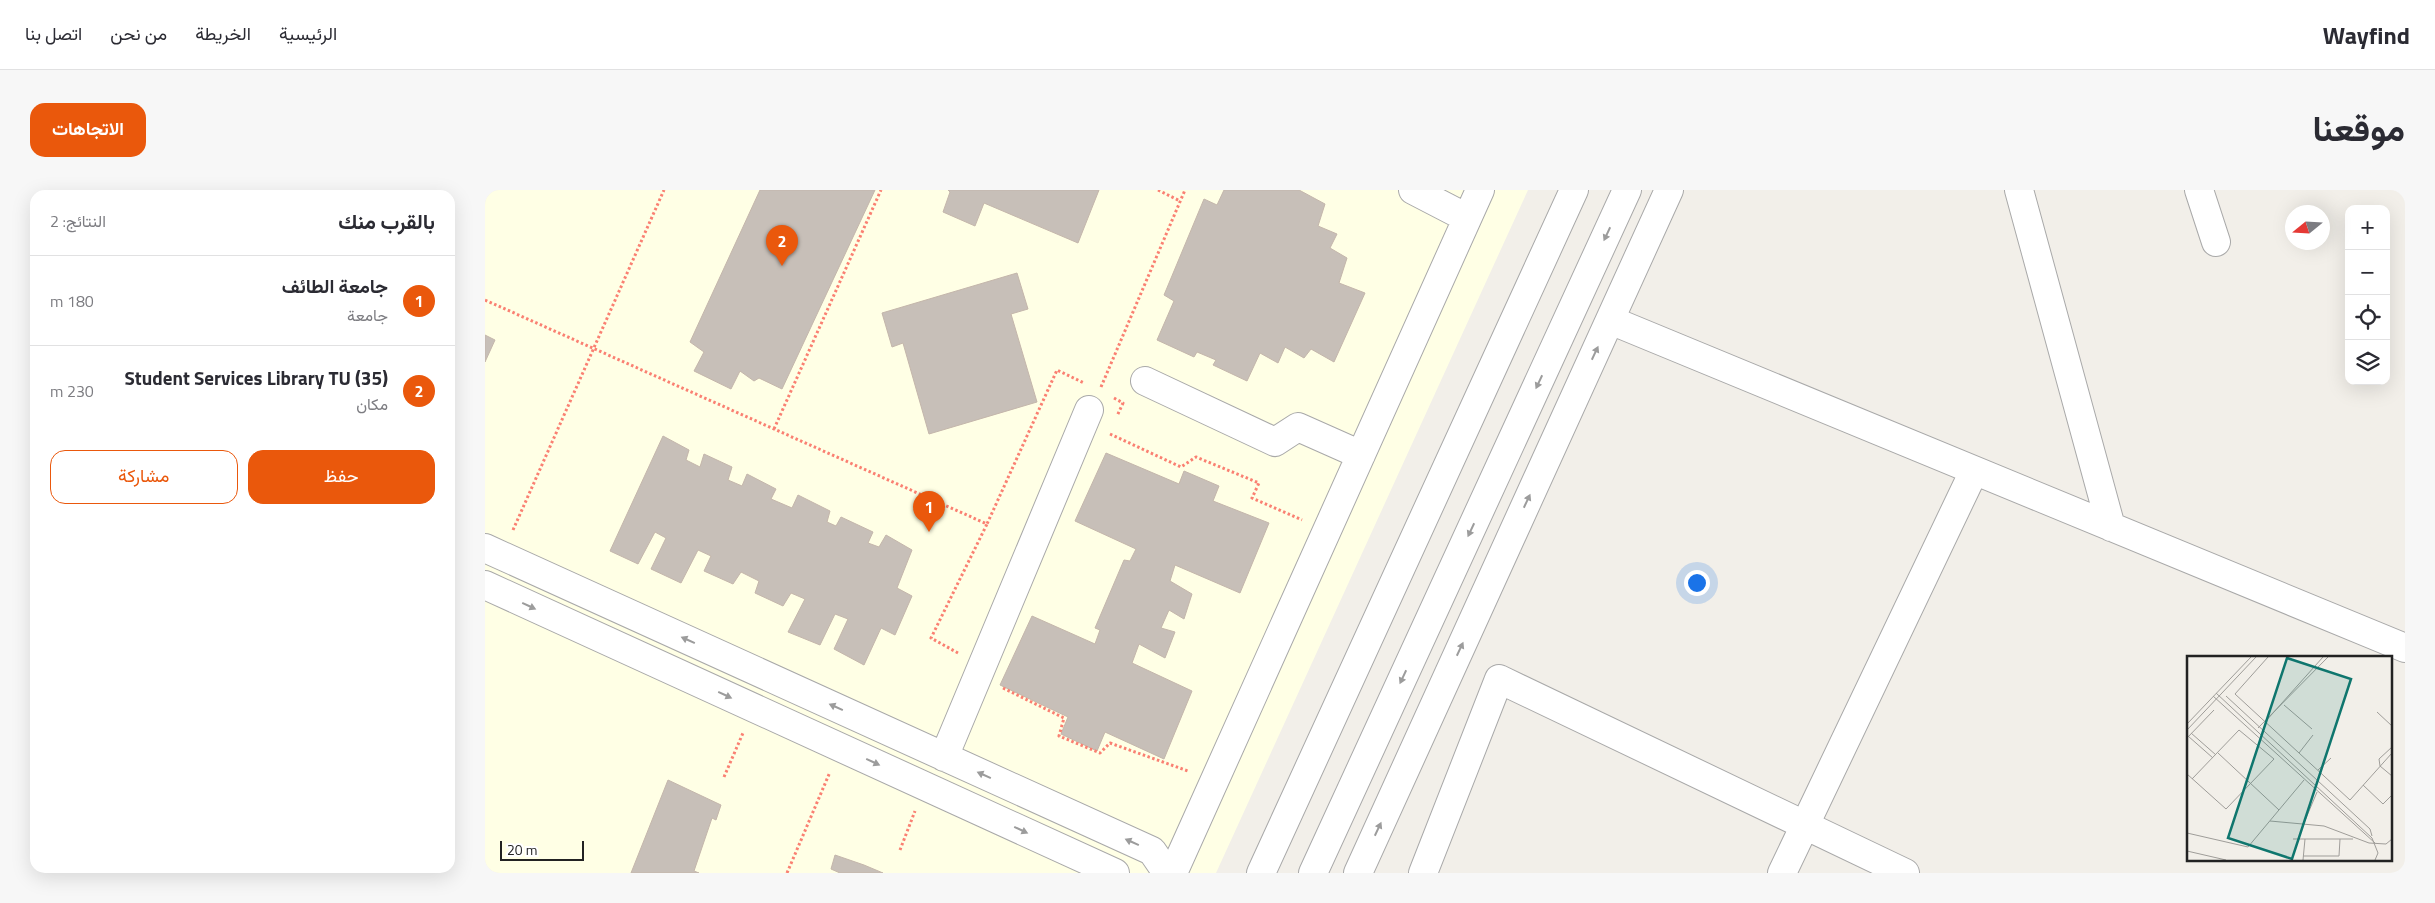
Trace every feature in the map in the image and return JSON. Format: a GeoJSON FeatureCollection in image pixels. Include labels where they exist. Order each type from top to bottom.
{"type":"FeatureCollection","features":[{"type":"Feature","properties":{"kind":"street"},"geometry":{"type":"LineString","coordinates":[[1413,190],[1467,218]]}},
{"type":"Feature","properties":{"kind":"street"},"geometry":{"type":"LineString","coordinates":[[1173,873],[1480,190]]}},
{"type":"Feature","properties":{"kind":"street"},"geometry":{"type":"LineString","coordinates":[[1261,873],[1574,190]]}},
{"type":"Feature","properties":{"kind":"street"},"geometry":{"type":"LineString","coordinates":[[1313,873],[1627,190]]}},
{"type":"Feature","properties":{"kind":"street"},"geometry":{"type":"LineString","coordinates":[[1358,873],[1669,190]]}},
{"type":"Feature","properties":{"kind":"street"},"geometry":{"type":"LineString","coordinates":[[2019,190],[2111,527]]}},
{"type":"Feature","properties":{"kind":"street"},"geometry":{"type":"LineString","coordinates":[[2199,190],[2216,242]]}},
{"type":"Feature","properties":{"kind":"street"},"geometry":{"type":"LineString","coordinates":[[1610,320],[2405,648]]}},
{"type":"Feature","properties":{"kind":"street"},"geometry":{"type":"LineString","coordinates":[[1145,381],[1275,442],[1298,427],[1361,455]]}},
{"type":"Feature","properties":{"kind":"street"},"geometry":{"type":"LineString","coordinates":[[944,757],[1099,402]]}},
{"type":"Feature","properties":{"kind":"street"},"geometry":{"type":"LineString","coordinates":[[1782,873],[1974,470]]}},
{"type":"Feature","properties":{"kind":"street"},"geometry":{"type":"LineString","coordinates":[[493,552],[1152,851],[1167,873]]}},
{"type":"Feature","properties":{"kind":"street"},"geometry":{"type":"LineString","coordinates":[[485,585],[1115,873]]}},
{"type":"Feature","properties":{"kind":"street"},"geometry":{"type":"LineString","coordinates":[[1423,873],[1499,679],[1905,873]]}},
{"type":"Feature","properties":{"kind":"path"},"geometry":{"type":"LineString","coordinates":[[493,552],[593,349],[664,190]]}},
{"type":"Feature","properties":{"kind":"path"},"geometry":{"type":"LineString","coordinates":[[774,429],[881,190]]}},
{"type":"Feature","properties":{"kind":"path"},"geometry":{"type":"LineString","coordinates":[[1158,190],[1180,201]]}},
{"type":"Feature","properties":{"kind":"path"},"geometry":{"type":"LineString","coordinates":[[960,654],[931,638],[987,524],[1057,370],[1100,390],[1185,190]]}},
{"type":"Feature","properties":{"kind":"path"},"geometry":{"type":"LineString","coordinates":[[485,300],[987,524]]}},
{"type":"Feature","properties":{"kind":"path"},"geometry":{"type":"LineString","coordinates":[[1099,402],[1123,403],[1116,419]]}},
{"type":"Feature","properties":{"kind":"path"},"geometry":{"type":"LineString","coordinates":[[1113,427],[1110,435],[1181,467],[1196,457],[1259,483],[1252,498],[1304,521]]}},
{"type":"Feature","properties":{"kind":"path"},"geometry":{"type":"LineString","coordinates":[[995,684],[1064,718],[1059,736],[1100,753],[1110,743],[1122,746],[1196,774]]}},
{"type":"Feature","properties":{"kind":"path"},"geometry":{"type":"LineString","coordinates":[[724,777],[743,732]]}},
{"type":"Feature","properties":{"kind":"path"},"geometry":{"type":"LineString","coordinates":[[787,873],[830,770]]}},
{"type":"Feature","properties":{"kind":"path"},"geometry":{"type":"LineString","coordinates":[[900,850],[916,810]]}},
{"type":"Feature","properties":{"kind":"shaded area"},"geometry":{"type":"Polygon","coordinates":[[[485,190],[1528,190],[1216,873],[485,873],[485,190]]]}},
{"type":"Feature","properties":{"kind":"building"},"geometry":{"type":"Polygon","coordinates":[[[760,190],[875,190],[782,389],[759,378],[754,381],[740,371],[731,389],[694,371],[704,352],[690,342],[760,190]]]}},
{"type":"Feature","properties":{"kind":"building"},"geometry":{"type":"Polygon","coordinates":[[[948,190],[1099,190],[1078,243],[984,203],[975,226],[943,212],[950,192],[948,190]]]}},
{"type":"Feature","properties":{"kind":"building"},"geometry":{"type":"Polygon","coordinates":[[[1224,190],[1299,190],[1325,204],[1318,226],[1337,234],[1330,248],[1347,258],[1339,283],[1365,293],[1334,362],[1311,349],[1304,358],[1285,347],[1278,363],[1260,353],[1247,381],[1213,365],[1216,360],[1197,352],[1194,357],[1157,340],[1174,301],[1164,295],[1204,199],[1217,205],[1224,190]]]}},
{"type":"Feature","properties":{"kind":"building"},"geometry":{"type":"Polygon","coordinates":[[[1017,273],[1028,309],[1011,314],[1037,402],[929,434],[903,343],[892,347],[882,313],[1017,273]]]}},
{"type":"Feature","properties":{"kind":"building"},"geometry":{"type":"Polygon","coordinates":[[[485,335],[495,340],[485,362],[485,335]]]}},
{"type":"Feature","properties":{"kind":"building"},"geometry":{"type":"Polygon","coordinates":[[[663,436],[689,450],[686,460],[700,467],[704,454],[732,467],[728,480],[742,486],[747,474],[776,489],[771,499],[792,508],[798,495],[830,511],[827,522],[836,526],[841,517],[873,532],[868,543],[879,547],[886,535],[912,550],[897,588],[912,596],[895,635],[881,628],[864,665],[834,649],[848,619],[835,614],[820,645],[788,632],[805,599],[791,593],[783,606],[755,593],[759,581],[741,572],[733,584],[704,571],[711,556],[698,550],[681,583],[651,569],[666,538],[655,532],[638,564],[610,551],[663,436]]]}},
{"type":"Feature","properties":{"kind":"building"},"geometry":{"type":"Polygon","coordinates":[[[1106,453],[1179,484],[1184,471],[1219,486],[1213,501],[1269,523],[1240,593],[1175,565],[1170,581],[1192,594],[1184,619],[1169,610],[1161,628],[1175,632],[1165,658],[1139,644],[1132,663],[1192,691],[1164,759],[1105,732],[1097,751],[1061,734],[1068,717],[1000,685],[1032,616],[1095,644],[1100,630],[1095,628],[1124,560],[1130,561],[1136,549],[1075,521],[1106,453]]]}},
{"type":"Feature","properties":{"kind":"building"},"geometry":{"type":"Polygon","coordinates":[[[668,780],[721,805],[716,820],[712,818],[694,871],[699,873],[631,873],[668,780]]]}},
{"type":"Feature","properties":{"kind":"building"},"geometry":{"type":"Polygon","coordinates":[[[835,855],[883,873],[840,873],[831,869],[835,855]]]}},
{"type":"Feature","properties":{"kind":"place","name":"Student Services Library TU (35)"},"geometry":{"type":"Point","coordinates":[782,266]}},
{"type":"Feature","properties":{"kind":"place","name":"جامعة الطائف"},"geometry":{"type":"Point","coordinates":[929,532]}}]}
